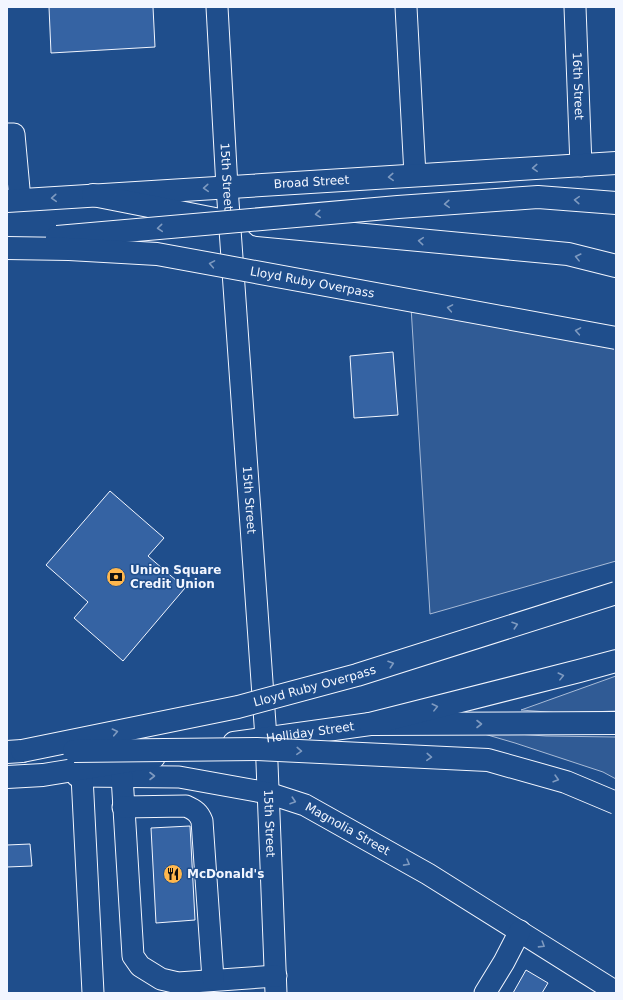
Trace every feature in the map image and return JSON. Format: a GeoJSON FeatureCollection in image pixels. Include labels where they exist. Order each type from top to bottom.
{"type":"FeatureCollection","features":[{"type":"Feature","properties":{"kind":"main road","name":"Broad Street"},"geometry":{"type":"LineString","coordinates":[[13,194],[93,195],[616,163]]}},
{"type":"Feature","properties":{"kind":"main road"},"geometry":{"type":"LineString","coordinates":[[93,195],[230,222],[568,254],[616,266]]}},
{"type":"Feature","properties":{"kind":"main road"},"geometry":{"type":"LineString","coordinates":[[7,242],[391,208],[538,197],[616,203]]}},
{"type":"Feature","properties":{"kind":"main road","name":"Lloyd Ruby Overpass"},"geometry":{"type":"LineString","coordinates":[[7,248],[69,249],[157,254],[616,338]]}},
{"type":"Feature","properties":{"kind":"main road","name":"Lloyd Ruby Overpass"},"geometry":{"type":"LineString","coordinates":[[15,752],[238,707],[357,675],[616,593]]}},
{"type":"Feature","properties":{"kind":"main road"},"geometry":{"type":"LineString","coordinates":[[370,724],[579,671],[616,660]]}},
{"type":"Feature","properties":{"kind":"main road","name":"Holliday Street"},"geometry":{"type":"LineString","coordinates":[[7,777],[43,775],[266,738],[370,724],[616,723]]}},
{"type":"Feature","properties":{"kind":"main road"},"geometry":{"type":"LineString","coordinates":[[15,752],[257,749],[488,760],[566,782],[616,803]]}},
{"type":"Feature","properties":{"kind":"street","name":"15th Street"},"geometry":{"type":"LineString","coordinates":[[217,7],[227,187],[266,738],[276,984]]}},
{"type":"Feature","properties":{"kind":"street"},"geometry":{"type":"LineString","coordinates":[[406,7],[415,176]]}},
{"type":"Feature","properties":{"kind":"street","name":"16th Street"},"geometry":{"type":"LineString","coordinates":[[574,7],[581,166]]}},
{"type":"Feature","properties":{"kind":"street"},"geometry":{"type":"LineString","coordinates":[[7,134],[14,134],[13,194]]}},
{"type":"Feature","properties":{"kind":"street","name":"Magnolia Street"},"geometry":{"type":"LineString","coordinates":[[43,775],[179,777],[268,793],[305,805],[428,874],[616,992]]}},
{"type":"Feature","properties":{"kind":"street"},"geometry":{"type":"LineString","coordinates":[[82,776],[93,993]]}},
{"type":"Feature","properties":{"kind":"street"},"geometry":{"type":"LineString","coordinates":[[122,776],[133,956],[136,962],[161,979],[178,983],[213,980],[276,984]]}},
{"type":"Feature","properties":{"kind":"street"},"geometry":{"type":"LineString","coordinates":[[123,807],[186,806],[199,814],[202,821],[213,980]]}},
{"type":"Feature","properties":{"kind":"street"},"geometry":{"type":"LineString","coordinates":[[484,993],[504,962],[520,931]]}},
{"type":"Feature","properties":{"kind":"shaded area"},"geometry":{"type":"Polygon","coordinates":[[[411,307],[616,345],[616,561],[430,614],[411,307]]]}},
{"type":"Feature","properties":{"kind":"shaded area"},"geometry":{"type":"Polygon","coordinates":[[[616,676],[616,711],[560,713],[521,710],[616,676]]]}},
{"type":"Feature","properties":{"kind":"shaded area"},"geometry":{"type":"Polygon","coordinates":[[[474,731],[546,736],[616,737],[616,779],[603,772],[474,731]]]}},
{"type":"Feature","properties":{"kind":"building"},"geometry":{"type":"Polygon","coordinates":[[[49,7],[153,7],[155,47],[51,53],[49,7]]]}},
{"type":"Feature","properties":{"kind":"building"},"geometry":{"type":"Polygon","coordinates":[[[393,352],[398,415],[354,418],[350,356],[393,352]]]}},
{"type":"Feature","properties":{"kind":"building","name":"Union Square Credit Union"},"geometry":{"type":"Polygon","coordinates":[[[110,491],[164,538],[148,556],[185,588],[123,661],[74,618],[88,602],[46,565],[110,491]]]}},
{"type":"Feature","properties":{"kind":"building","name":"McDonald's"},"geometry":{"type":"Polygon","coordinates":[[[190,826],[195,920],[156,923],[151,828],[190,826]]]}},
{"type":"Feature","properties":{"kind":"building"},"geometry":{"type":"Polygon","coordinates":[[[30,844],[32,866],[7,867],[7,845],[30,844]]]}},
{"type":"Feature","properties":{"kind":"building"},"geometry":{"type":"Polygon","coordinates":[[[526,970],[548,983],[542,993],[513,993],[526,970]]]}},
{"type":"Feature","properties":{"kind":"place","name":"Union Square Credit Union"},"geometry":{"type":"Point","coordinates":[116,577]}},
{"type":"Feature","properties":{"kind":"place","name":"McDonald's"},"geometry":{"type":"Point","coordinates":[173,874]}}]}
